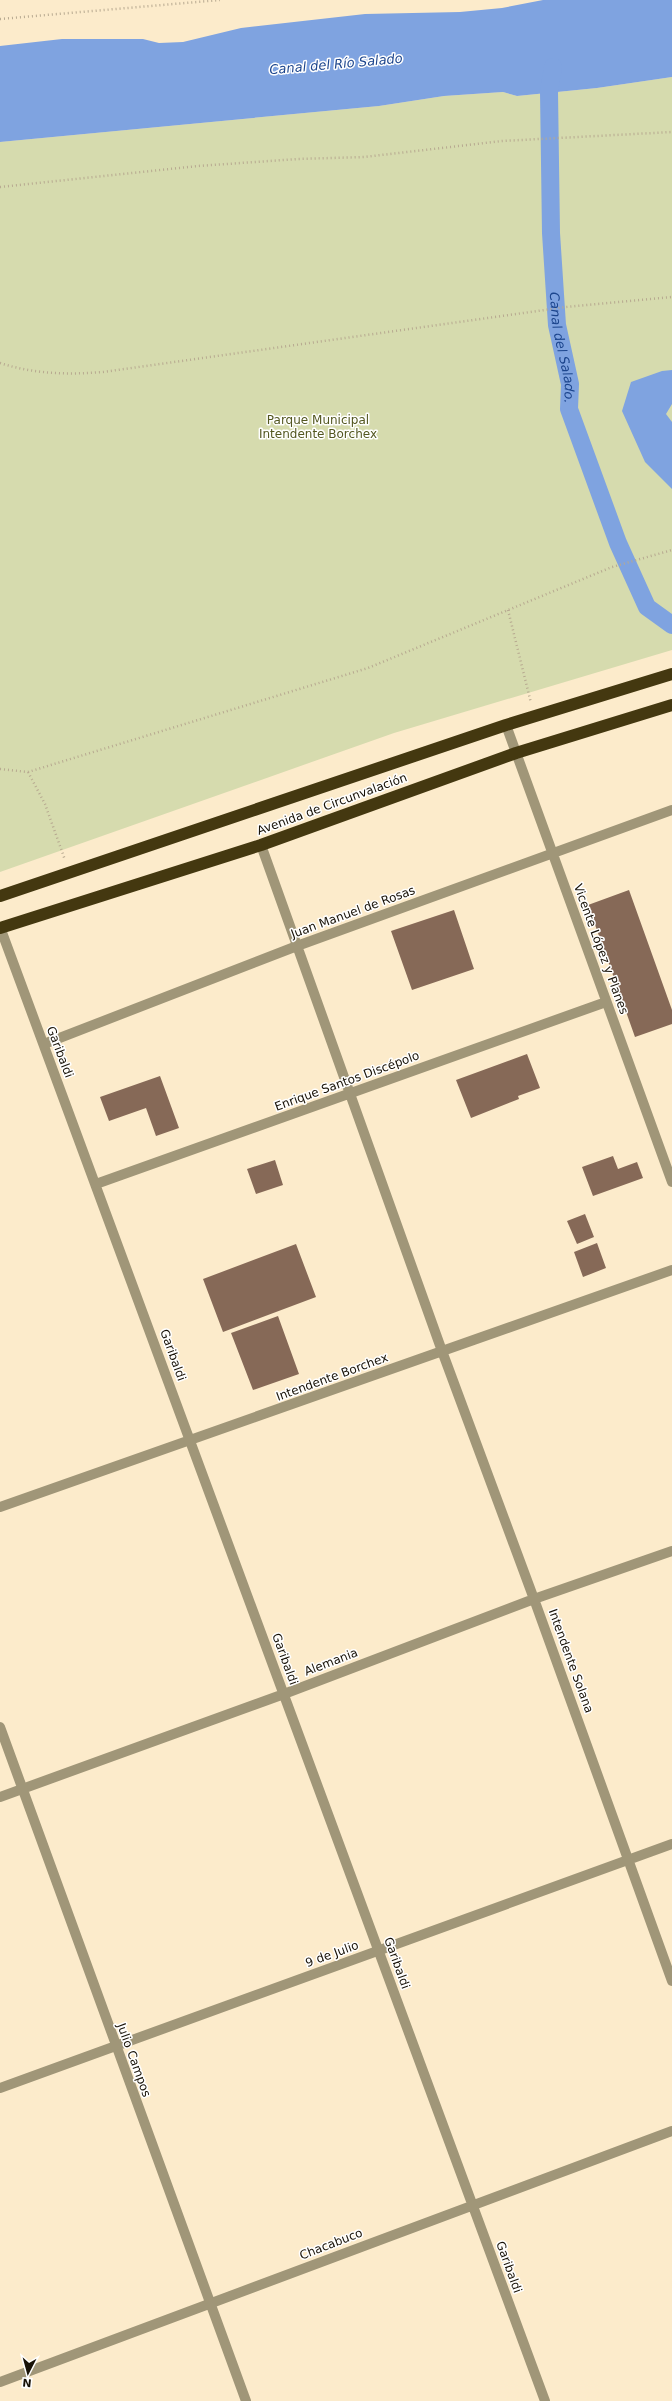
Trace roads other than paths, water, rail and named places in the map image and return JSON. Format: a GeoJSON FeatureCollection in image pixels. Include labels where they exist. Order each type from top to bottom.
{"type":"FeatureCollection","features":[{"type":"Feature","properties":{"kind":"highway","name":"Avenida de Circunvalación"},"geometry":{"type":"LineString","coordinates":[[0,896],[506,725],[672,674]]}},
{"type":"Feature","properties":{"kind":"highway","name":"Avenida de Circunvalación"},"geometry":{"type":"LineString","coordinates":[[0,928],[261,845],[516,753],[672,705]]}},
{"type":"Feature","properties":{"kind":"street","name":"Vicente López y Planes"},"geometry":{"type":"LineString","coordinates":[[506,725],[672,1182]]}},
{"type":"Feature","properties":{"kind":"street","name":"Juan Manuel de Rosas"},"geometry":{"type":"LineString","coordinates":[[44,1044],[298,946],[672,810]]}},
{"type":"Feature","properties":{"kind":"street","name":"Intendente Solana"},"geometry":{"type":"LineString","coordinates":[[261,845],[352,1093],[442,1351],[534,1599],[672,1981]]}},
{"type":"Feature","properties":{"kind":"street","name":"Garibaldi"},"geometry":{"type":"LineString","coordinates":[[0,928],[96,1184],[545,2401]]}},
{"type":"Feature","properties":{"kind":"street","name":"Enrique Santos Discépolo"},"geometry":{"type":"LineString","coordinates":[[96,1184],[606,1002]]}},
{"type":"Feature","properties":{"kind":"street","name":"Intendente Borchex"},"geometry":{"type":"LineString","coordinates":[[0,1507],[191,1441],[672,1270]]}},
{"type":"Feature","properties":{"kind":"street","name":"Alemania"},"geometry":{"type":"LineString","coordinates":[[0,1797],[284,1694],[534,1599],[672,1551]]}},
{"type":"Feature","properties":{"kind":"street","name":"Julio Campos"},"geometry":{"type":"LineString","coordinates":[[0,1726],[115,2047],[246,2401]]}},
{"type":"Feature","properties":{"kind":"street","name":"9 de Julio"},"geometry":{"type":"LineString","coordinates":[[0,2088],[672,1844]]}},
{"type":"Feature","properties":{"kind":"street","name":"Chacabuco"},"geometry":{"type":"LineString","coordinates":[[0,2382],[672,2131]]}},
{"type":"Feature","properties":{"kind":"water","name":"Canal del Río Salado"},"geometry":{"type":"Polygon","coordinates":[[[543,0],[672,0],[672,77],[597,88],[517,96],[503,92],[444,96],[379,106],[0,142],[0,46],[62,39],[143,39],[159,43],[183,42],[241,28],[365,14],[460,12],[502,8],[543,0]]]}},
{"type":"Feature","properties":{"kind":"water"},"geometry":{"type":"Polygon","coordinates":[[[672,370],[672,404],[666,414],[672,422],[672,489],[645,462],[622,411],[631,382],[662,371],[672,370]]]}},
{"type":"Feature","properties":{"kind":"waterway","name":"Canal del Salado."},"geometry":{"type":"LineString","coordinates":[[553,67],[549,92],[551,233],[557,325],[570,384],[569,409],[618,543],[647,607],[672,625]]}},
{"type":"Feature","properties":{"kind":"park label","name":"Parque Municipal Intendente Borchex"},"geometry":{"type":"Point","coordinates":[318,427]}}]}
